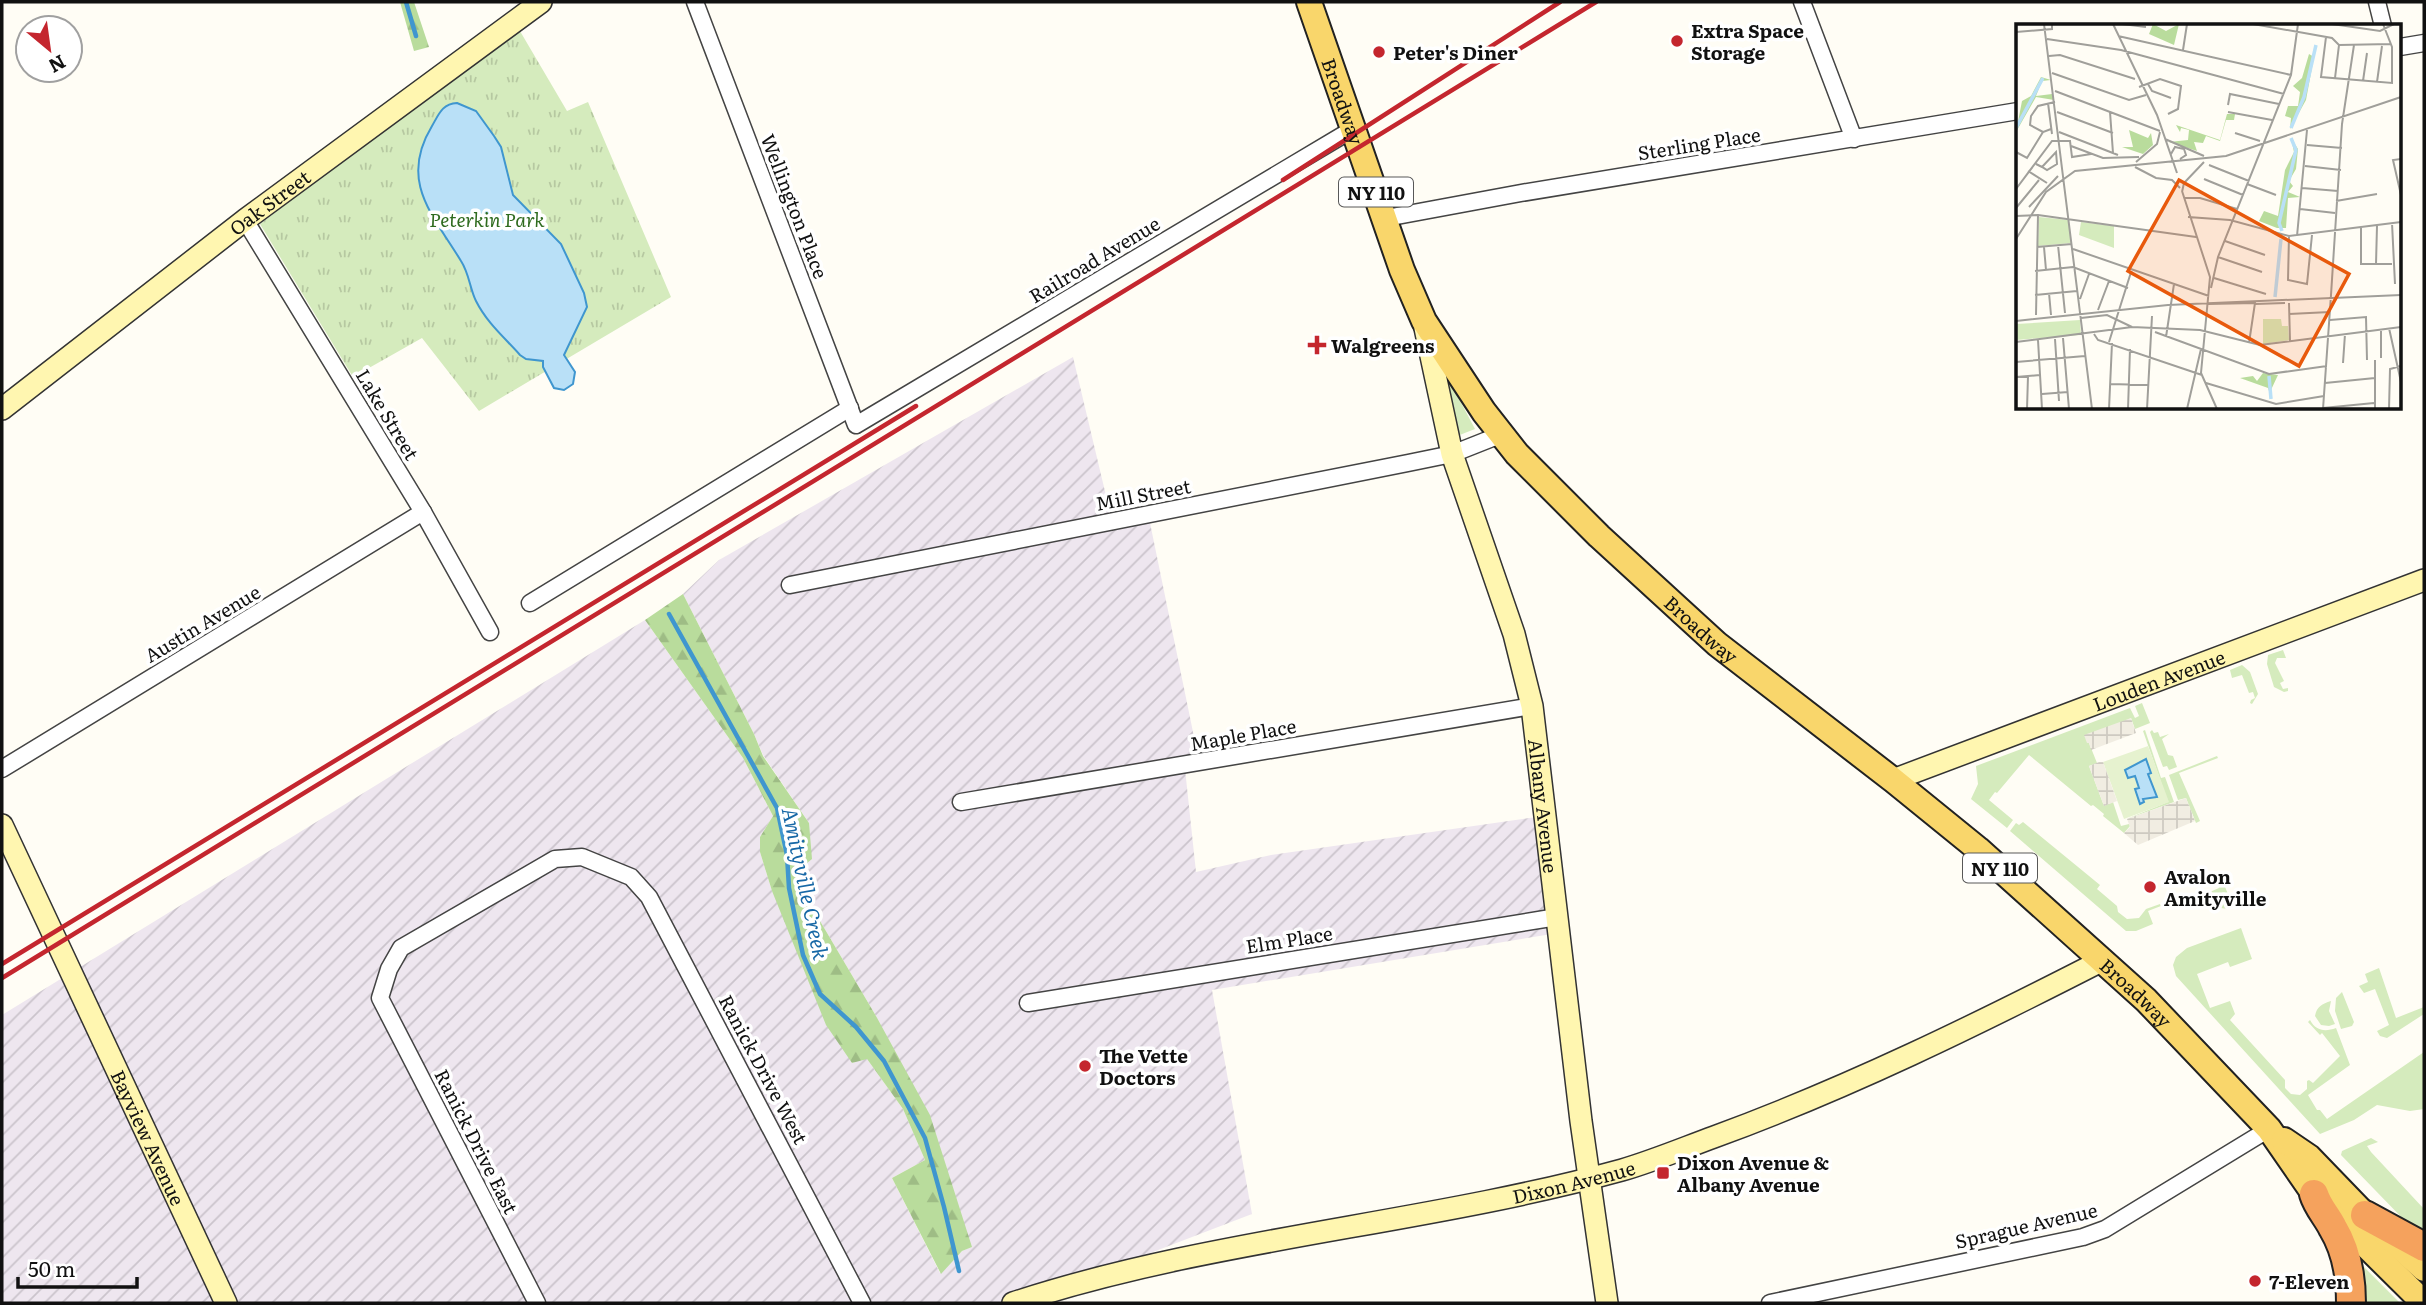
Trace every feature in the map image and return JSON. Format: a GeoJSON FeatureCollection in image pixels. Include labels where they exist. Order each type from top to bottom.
{"type":"FeatureCollection","features":[{"type":"Feature","properties":{"kind":"highway"},"geometry":{"type":"LineString","coordinates":[[2314,1194],[2346,1257],[2351,1303]]}},
{"type":"Feature","properties":{"kind":"highway"},"geometry":{"type":"LineString","coordinates":[[2365,1215],[2424,1247]]}},
{"type":"Feature","properties":{"kind":"main road","name":"Oak Street"},"geometry":{"type":"LineString","coordinates":[[2,409],[245,220],[541,2]]}},
{"type":"Feature","properties":{"kind":"main road","name":"Broadway"},"geometry":{"type":"LineString","coordinates":[[1309,2],[1402,270],[1424,321],[1500,435],[1528,467],[1599,536],[1717,644],[1978,849],[2146,1000],[2269,1129],[2314,1194],[2424,1303]]}},
{"type":"Feature","properties":{"kind":"main road","name":"Albany Avenue"},"geometry":{"type":"LineString","coordinates":[[1424,321],[1452,454],[1514,634],[1532,706],[1588,1178],[1607,1303]]}},
{"type":"Feature","properties":{"kind":"main road","name":"Louden Avenue"},"geometry":{"type":"LineString","coordinates":[[1893,780],[2424,580]]}},
{"type":"Feature","properties":{"kind":"main road","name":"Bayview Avenue"},"geometry":{"type":"LineString","coordinates":[[2,825],[226,1303]]}},
{"type":"Feature","properties":{"kind":"main road","name":"Dixon Avenue"},"geometry":{"type":"LineString","coordinates":[[1013,1303],[1152,1266],[1542,1189],[1624,1170],[1789,1109],[1996,1015],[2103,960]]}},
{"type":"Feature","properties":{"kind":"main road","name":"Broadway"},"geometry":{"type":"LineString","coordinates":[[2269,1129],[2309,1157],[2365,1215],[2424,1269]]}},
{"type":"Feature","properties":{"kind":"street","name":"Wellington Place"},"geometry":{"type":"LineString","coordinates":[[695,2],[856,425]]}},
{"type":"Feature","properties":{"kind":"street"},"geometry":{"type":"LineString","coordinates":[[1802,2],[1854,139]]}},
{"type":"Feature","properties":{"kind":"street"},"geometry":{"type":"LineString","coordinates":[[2377,2],[2382,24]]}},
{"type":"Feature","properties":{"kind":"street"},"geometry":{"type":"LineString","coordinates":[[2402,47],[2424,43]]}},
{"type":"Feature","properties":{"kind":"street","name":"Sterling Place"},"geometry":{"type":"LineString","coordinates":[[1386,218],[1509,195],[2016,111]]}},
{"type":"Feature","properties":{"kind":"street","name":"Railroad Avenue"},"geometry":{"type":"LineString","coordinates":[[856,425],[1353,129]]}},
{"type":"Feature","properties":{"kind":"street","name":"Lake Street"},"geometry":{"type":"LineString","coordinates":[[245,220],[423,512],[490,632]]}},
{"type":"Feature","properties":{"kind":"street"},"geometry":{"type":"LineString","coordinates":[[530,603],[850,408]]}},
{"type":"Feature","properties":{"kind":"street","name":"Mill Street"},"geometry":{"type":"LineString","coordinates":[[790,585],[1452,454],[1500,435]]}},
{"type":"Feature","properties":{"kind":"street","name":"Austin Avenue"},"geometry":{"type":"LineString","coordinates":[[2,769],[423,512]]}},
{"type":"Feature","properties":{"kind":"street","name":"Maple Place"},"geometry":{"type":"LineString","coordinates":[[961,802],[1532,706]]}},
{"type":"Feature","properties":{"kind":"street","name":"Ranick Drive West"},"geometry":{"type":"LineString","coordinates":[[380,998],[389,969],[401,948],[555,859],[582,857],[631,877],[649,897],[862,1303]]}},
{"type":"Feature","properties":{"kind":"street","name":"Elm Place"},"geometry":{"type":"LineString","coordinates":[[1028,1003],[1557,917]]}},
{"type":"Feature","properties":{"kind":"street","name":"Ranick Drive East"},"geometry":{"type":"LineString","coordinates":[[380,998],[537,1303]]}},
{"type":"Feature","properties":{"kind":"street","name":"Sprague Avenue"},"geometry":{"type":"LineString","coordinates":[[1770,1303],[2082,1237],[2105,1229],[2269,1129]]}},
{"type":"Feature","properties":{"kind":"shaded area"},"geometry":{"type":"Polygon","coordinates":[[[1073,357],[1113,525],[1149,518],[1200,766],[1185,769],[1196,872],[1271,855],[1551,815],[1564,932],[1212,990],[1252,1214],[1020,1303],[2,1303],[2,1015],[645,620],[743,758],[773,816],[760,837],[760,852],[772,891],[867,1059],[903,1109],[925,1160],[892,1178],[940,1273],[962,1251],[971,1247],[876,1016],[800,887],[809,823],[763,755],[683,594],[719,560],[1073,357]]]}},
{"type":"Feature","properties":{"kind":"shaded area"},"geometry":{"type":"Polygon","coordinates":[[[2131,718],[2136,733],[2091,750],[2084,735],[2131,718]]]}},
{"type":"Feature","properties":{"kind":"shaded area"},"geometry":{"type":"Polygon","coordinates":[[[2103,762],[2117,801],[2104,806],[2089,766],[2103,762]]]}},
{"type":"Feature","properties":{"kind":"shaded area"},"geometry":{"type":"Polygon","coordinates":[[[2186,798],[2195,821],[2138,845],[2124,833],[2130,827],[2127,819],[2186,798]]]}},
{"type":"Feature","properties":{"kind":"green space"},"geometry":{"type":"Polygon","coordinates":[[[400,2],[414,2],[429,47],[414,51],[400,2]]]}},
{"type":"Feature","properties":{"kind":"green space","name":"Peterkin Park"},"geometry":{"type":"Polygon","coordinates":[[[517,26],[567,111],[588,102],[671,297],[479,411],[422,338],[353,377],[260,224],[517,26]]]}},
{"type":"Feature","properties":{"kind":"green space"},"geometry":{"type":"Polygon","coordinates":[[[1438,359],[1475,429],[1452,438],[1438,359]]]}},
{"type":"Feature","properties":{"kind":"green space"},"geometry":{"type":"Polygon","coordinates":[[[683,594],[763,756],[809,823],[812,859],[801,868],[800,887],[876,1016],[930,1115],[972,1247],[962,1251],[941,1274],[892,1178],[925,1160],[903,1109],[867,1059],[852,1063],[826,1025],[772,891],[760,852],[760,837],[773,816],[743,758],[645,620],[683,594]]]}},
{"type":"Feature","properties":{"kind":"green space"},"geometry":{"type":"Polygon","coordinates":[[[2283,650],[2286,658],[2277,658],[2275,663],[2284,681],[2280,683],[2283,689],[2288,688],[2288,691],[2284,692],[2274,687],[2267,664],[2268,655],[2283,650]]]}},
{"type":"Feature","properties":{"kind":"green space"},"geometry":{"type":"Polygon","coordinates":[[[2242,665],[2250,672],[2258,694],[2252,704],[2251,700],[2255,698],[2253,692],[2249,693],[2242,675],[2232,678],[2230,670],[2242,665]]]}},
{"type":"Feature","properties":{"kind":"green space"},"geometry":{"type":"Polygon","coordinates":[[[2142,703],[2150,723],[2135,729],[2131,718],[2089,743],[2097,763],[2089,766],[2104,806],[2113,802],[2121,826],[2130,826],[2124,833],[2029,755],[1989,800],[2013,820],[2007,828],[1971,799],[1978,784],[1976,766],[2130,708],[2135,718],[2139,716],[2135,706],[2142,703]]]}},
{"type":"Feature","properties":{"kind":"green space"},"geometry":{"type":"Polygon","coordinates":[[[2145,730],[2161,778],[2165,777],[2174,802],[2124,820],[2168,802],[2143,731],[2145,730]]]}},
{"type":"Feature","properties":{"kind":"green space"},"geometry":{"type":"Polygon","coordinates":[[[2152,730],[2154,733],[2158,732],[2160,737],[2169,734],[2162,739],[2168,755],[2173,756],[2177,767],[2169,770],[2167,766],[2163,767],[2150,732],[2152,730]]]}},
{"type":"Feature","properties":{"kind":"green space"},"geometry":{"type":"Polygon","coordinates":[[[2148,746],[2169,802],[2124,819],[2103,762],[2148,746]]]}},
{"type":"Feature","properties":{"kind":"green space"},"geometry":{"type":"Polygon","coordinates":[[[2217,756],[2218,758],[2179,773],[2200,821],[2196,823],[2186,798],[2178,800],[2169,775],[2217,756]]]}},
{"type":"Feature","properties":{"kind":"green space"},"geometry":{"type":"Polygon","coordinates":[[[2023,822],[2100,885],[2097,889],[2117,906],[2118,912],[2127,919],[2139,918],[2146,909],[2160,904],[2161,906],[2148,911],[2153,924],[2136,931],[2126,931],[2010,831],[2016,823],[2019,825],[2023,822]]]}},
{"type":"Feature","properties":{"kind":"green space"},"geometry":{"type":"Polygon","coordinates":[[[2220,874],[2233,907],[2228,909],[2207,906],[2203,895],[2219,888],[2215,876],[2220,874]]]}},
{"type":"Feature","properties":{"kind":"green space"},"geometry":{"type":"Polygon","coordinates":[[[2241,928],[2252,959],[2230,967],[2228,962],[2197,974],[2210,1008],[2230,1001],[2235,1014],[2230,1020],[2285,1080],[2285,1088],[2291,1094],[2300,1095],[2307,1089],[2307,1081],[2313,1083],[2340,1056],[2322,1033],[2320,1035],[2308,1022],[2310,1020],[2321,1030],[2336,1028],[2350,1065],[2308,1095],[2317,1110],[2327,1119],[2424,1052],[2424,1109],[2410,1111],[2377,1105],[2354,1120],[2320,1134],[2176,976],[2173,965],[2176,957],[2187,948],[2241,928]]]}},
{"type":"Feature","properties":{"kind":"green space"},"geometry":{"type":"Polygon","coordinates":[[[2379,968],[2396,1018],[2424,1007],[2424,1014],[2387,1038],[2380,1036],[2377,1031],[2389,1025],[2375,989],[2364,993],[2359,986],[2368,982],[2365,974],[2379,968]]]}},
{"type":"Feature","properties":{"kind":"green space"},"geometry":{"type":"Polygon","coordinates":[[[2342,992],[2354,1022],[2352,1026],[2341,1029],[2335,1011],[2336,998],[2342,992]]]}},
{"type":"Feature","properties":{"kind":"green space"},"geometry":{"type":"Polygon","coordinates":[[[2331,1001],[2329,1011],[2335,1024],[2321,1025],[2315,1016],[2317,1010],[2331,1001]]]}},
{"type":"Feature","properties":{"kind":"green space"},"geometry":{"type":"Polygon","coordinates":[[[2371,1138],[2378,1142],[2367,1146],[2371,1152],[2424,1209],[2424,1237],[2341,1155],[2342,1151],[2371,1138]]]}},
{"type":"Feature","properties":{"kind":"green space"},"geometry":{"type":"Polygon","coordinates":[[[2360,1266],[2363,1266],[2400,1303],[2358,1303],[2360,1266]]]}},
{"type":"Feature","properties":{"kind":"water"},"geometry":{"type":"Polygon","coordinates":[[[457,103],[476,111],[494,136],[501,147],[513,195],[561,244],[584,293],[587,307],[564,355],[575,372],[573,384],[564,390],[554,388],[543,367],[543,361],[526,359],[520,355],[485,316],[474,296],[464,266],[424,198],[418,164],[422,146],[442,110],[457,103]]]}},
{"type":"Feature","properties":{"kind":"water"},"geometry":{"type":"Polygon","coordinates":[[[2146,759],[2151,773],[2148,774],[2157,797],[2143,799],[2144,802],[2140,804],[2135,789],[2139,788],[2135,776],[2128,778],[2125,770],[2146,759]]]}},
{"type":"Feature","properties":{"kind":"waterway","name":"Amityville Creek"},"geometry":{"type":"LineString","coordinates":[[406,2],[416,36]]}},
{"type":"Feature","properties":{"kind":"waterway","name":"Amityville Creek"},"geometry":{"type":"LineString","coordinates":[[669,614],[777,808],[787,855],[789,888],[803,955],[820,994],[856,1027],[884,1061],[925,1138],[959,1271]]}},
{"type":"Feature","properties":{"kind":"railway"},"geometry":{"type":"LineString","coordinates":[[1283,180],[1560,2]]}},
{"type":"Feature","properties":{"kind":"railway"},"geometry":{"type":"LineString","coordinates":[[2,978],[1596,2]]}},
{"type":"Feature","properties":{"kind":"railway"},"geometry":{"type":"LineString","coordinates":[[2,964],[916,406]]}},
{"type":"Feature","properties":{"kind":"place","name":"Extra Space Storage"},"geometry":{"type":"Point","coordinates":[1677,41]}},
{"type":"Feature","properties":{"kind":"place","name":"Peter's Diner"},"geometry":{"type":"Point","coordinates":[1379,52]}},
{"type":"Feature","properties":{"kind":"place","name":"Walgreens"},"geometry":{"type":"Point","coordinates":[1317,345]}},
{"type":"Feature","properties":{"kind":"place","name":"Avalon Amityville"},"geometry":{"type":"Point","coordinates":[2150,887]}},
{"type":"Feature","properties":{"kind":"place","name":"The Vette Doctors"},"geometry":{"type":"Point","coordinates":[1085,1066]}},
{"type":"Feature","properties":{"kind":"place","name":"Dixon Avenue & Albany Avenue"},"geometry":{"type":"Point","coordinates":[1663,1173]}},
{"type":"Feature","properties":{"kind":"place","name":"7-Eleven"},"geometry":{"type":"Point","coordinates":[2255,1281]}}]}
